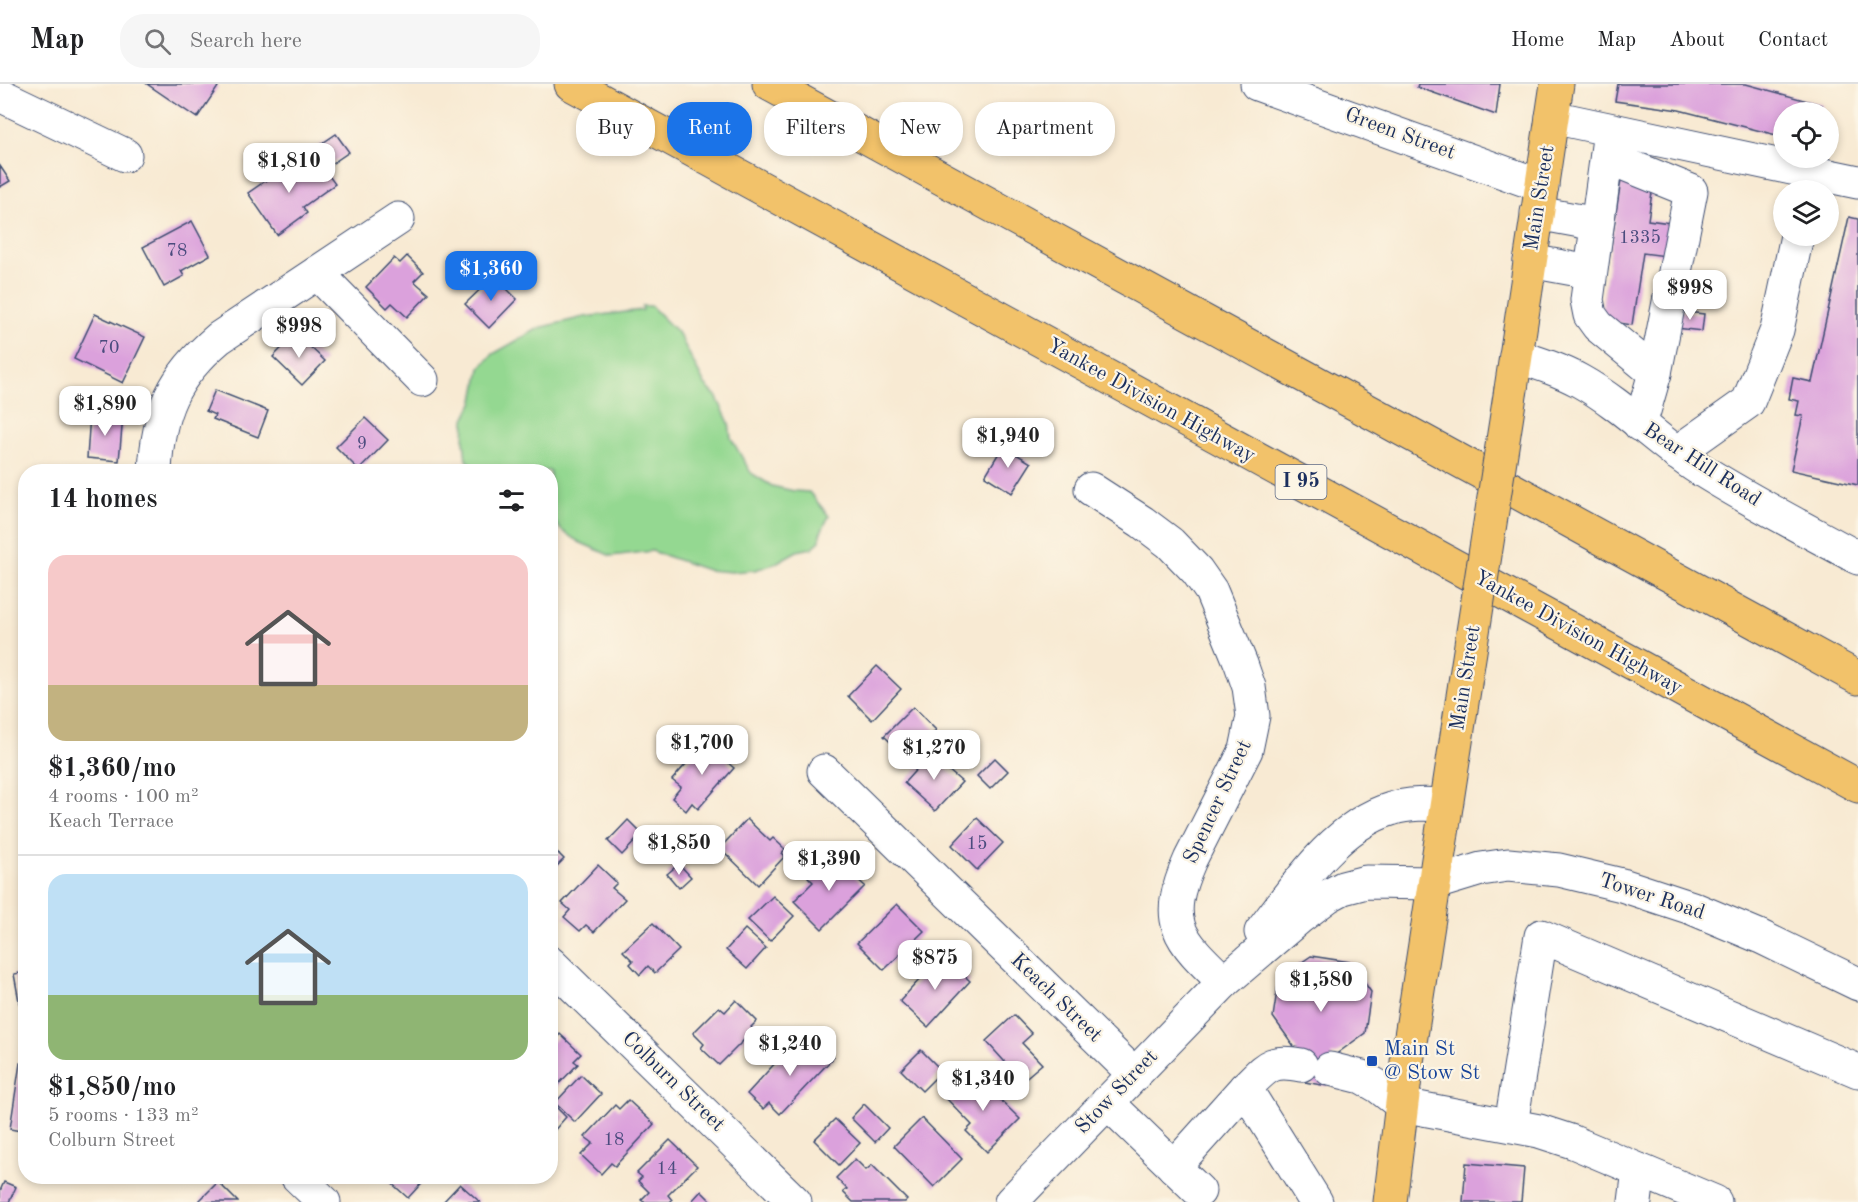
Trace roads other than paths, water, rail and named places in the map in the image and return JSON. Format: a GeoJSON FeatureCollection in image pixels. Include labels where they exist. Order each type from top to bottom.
{"type":"FeatureCollection","features":[{"type":"Feature","properties":{"kind":"main road","name":"Yankee Division Highway"},"geometry":{"type":"LineString","coordinates":[[571,84],[1858,786]]}},
{"type":"Feature","properties":{"kind":"main road"},"geometry":{"type":"LineString","coordinates":[[769,84],[1858,678]]}},
{"type":"Feature","properties":{"kind":"main road","name":"Main Street"},"geometry":{"type":"LineString","coordinates":[[1390,1202],[1446,805],[1557,84]]}},
{"type":"Feature","properties":{"kind":"street","name":"Green Street"},"geometry":{"type":"LineString","coordinates":[[1257,84],[1597,224]]}},
{"type":"Feature","properties":{"kind":"street"},"geometry":{"type":"LineString","coordinates":[[0,95],[124,155]]}},
{"type":"Feature","properties":{"kind":"street"},"geometry":{"type":"LineString","coordinates":[[1552,117],[1609,144],[1691,190],[1655,373],[1640,425]]}},
{"type":"Feature","properties":{"kind":"street"},"geometry":{"type":"LineString","coordinates":[[1609,144],[1804,180]]}},
{"type":"Feature","properties":{"kind":"street"},"geometry":{"type":"LineString","coordinates":[[1609,144],[1587,300],[1593,321],[1655,373]]}},
{"type":"Feature","properties":{"kind":"street"},"geometry":{"type":"LineString","coordinates":[[1839,182],[1858,182]]}},
{"type":"Feature","properties":{"kind":"street"},"geometry":{"type":"LineString","coordinates":[[156,464],[164,410],[177,385],[193,363],[219,338],[398,219]]}},
{"type":"Feature","properties":{"kind":"street"},"geometry":{"type":"LineString","coordinates":[[1676,453],[1748,402],[1777,330],[1795,246]]}},
{"type":"Feature","properties":{"kind":"street"},"geometry":{"type":"LineString","coordinates":[[1530,261],[1590,272]]}},
{"type":"Feature","properties":{"kind":"street"},"geometry":{"type":"LineString","coordinates":[[317,273],[422,380]]}},
{"type":"Feature","properties":{"kind":"street","name":"Bear Hill Road"},"geometry":{"type":"LineString","coordinates":[[1516,356],[1580,381],[1612,402],[1676,453],[1744,495],[1858,558]]}},
{"type":"Feature","properties":{"kind":"street","name":"Spencer Street"},"geometry":{"type":"LineString","coordinates":[[1091,489],[1170,543],[1197,571],[1211,591],[1249,687],[1253,716],[1246,750],[1183,875],[1176,901],[1178,927],[1184,939],[1224,982]]}},
{"type":"Feature","properties":{"kind":"street","name":"Keach Street"},"geometry":{"type":"LineString","coordinates":[[824,771],[1134,1074]]}},
{"type":"Feature","properties":{"kind":"street","name":"Stow Street"},"geometry":{"type":"LineString","coordinates":[[1224,982],[1302,878],[1341,839],[1374,816],[1390,809],[1426,804],[1446,805]]}},
{"type":"Feature","properties":{"kind":"street","name":"Tower Road"},"geometry":{"type":"LineString","coordinates":[[1435,883],[1481,868],[1508,865],[1559,870],[1631,888],[1692,908],[1761,937],[1858,984]]}},
{"type":"Feature","properties":{"kind":"street","name":"Stow Street"},"geometry":{"type":"LineString","coordinates":[[1011,1202],[1224,982],[1300,917],[1343,888],[1366,882],[1435,883]]}},
{"type":"Feature","properties":{"kind":"street"},"geometry":{"type":"LineString","coordinates":[[1511,1125],[1541,936],[1858,1071]]}},
{"type":"Feature","properties":{"kind":"street","name":"Colburn Street"},"geometry":{"type":"LineString","coordinates":[[558,971],[795,1202]]}},
{"type":"Feature","properties":{"kind":"street"},"geometry":{"type":"LineString","coordinates":[[1174,1167],[1245,1088],[1267,1067],[1287,1062],[1362,1077],[1402,1105],[1539,1131],[1714,1202]]}},
{"type":"Feature","properties":{"kind":"street"},"geometry":{"type":"LineString","coordinates":[[1245,1088],[1316,1202]]}},
{"type":"Feature","properties":{"kind":"street"},"geometry":{"type":"LineString","coordinates":[[1107,1102],[1199,1191]]}},
{"type":"Feature","properties":{"kind":"street"},"geometry":{"type":"LineString","coordinates":[[1635,1202],[1639,1170]]}},
{"type":"Feature","properties":{"kind":"street"},"geometry":{"type":"LineString","coordinates":[[305,1184],[324,1202]]}},
{"type":"Feature","properties":{"kind":"place","name":"Main St @ Stow St"},"geometry":{"type":"Point","coordinates":[1372,1061]}}]}
